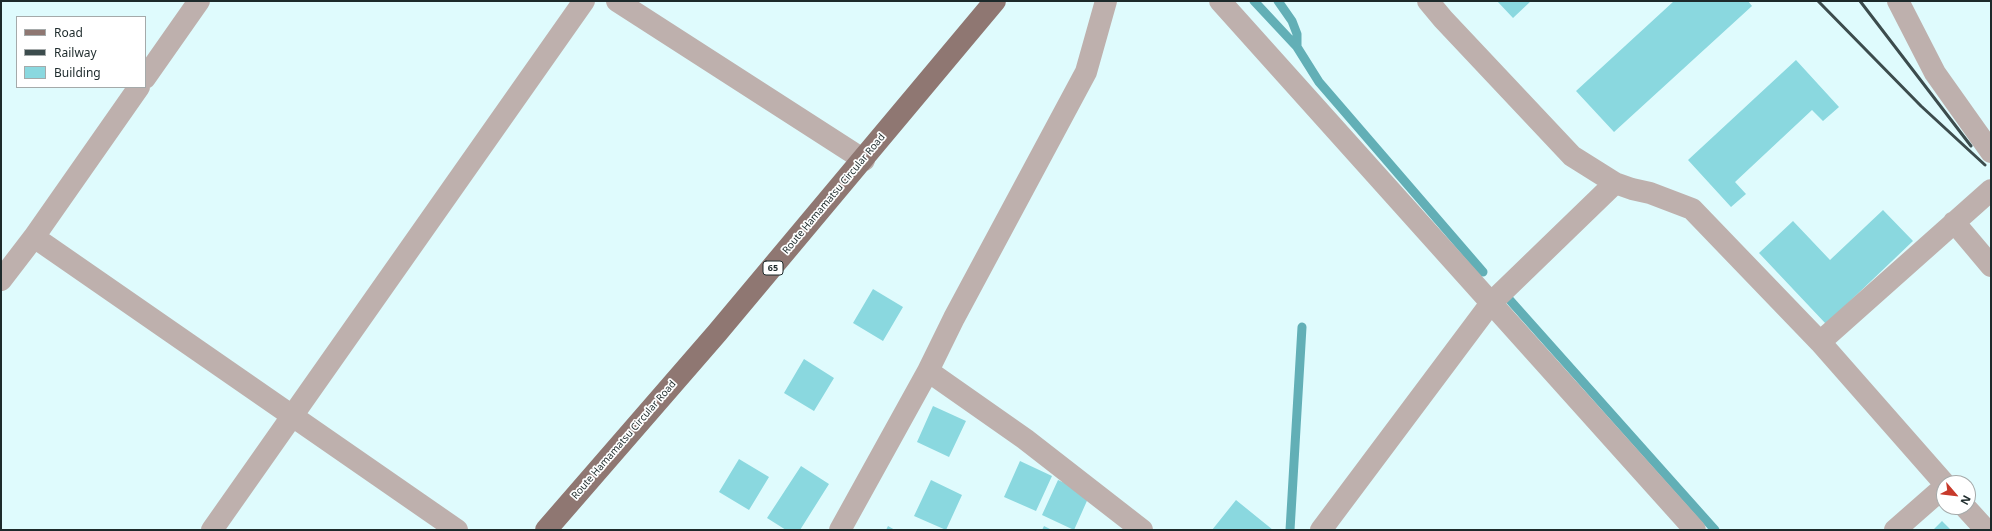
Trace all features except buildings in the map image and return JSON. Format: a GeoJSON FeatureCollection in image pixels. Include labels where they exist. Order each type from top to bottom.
{"type":"FeatureCollection","features":[{"type":"Feature","properties":{"kind":"main road","name":"Route Hamamatsu Circular Road"},"geometry":{"type":"LineString","coordinates":[[546,530],[864,160],[995,1]]}},
{"type":"Feature","properties":{"kind":"street"},"geometry":{"type":"LineString","coordinates":[[146,77],[199,1]]}},
{"type":"Feature","properties":{"kind":"street"},"geometry":{"type":"LineString","coordinates":[[212,530],[584,1]]}},
{"type":"Feature","properties":{"kind":"street"},"geometry":{"type":"LineString","coordinates":[[617,1],[864,160]]}},
{"type":"Feature","properties":{"kind":"street"},"geometry":{"type":"LineString","coordinates":[[840,530],[928,371],[954,318],[1086,72],[1106,1]]}},
{"type":"Feature","properties":{"kind":"street"},"geometry":{"type":"LineString","coordinates":[[1220,1],[1695,530]]}},
{"type":"Feature","properties":{"kind":"street"},"geometry":{"type":"LineString","coordinates":[[1428,1],[1572,156],[1615,183],[1650,193],[1692,209],[1820,342],[1936,475]]}},
{"type":"Feature","properties":{"kind":"street"},"geometry":{"type":"LineString","coordinates":[[1898,1],[1935,74],[1991,152]]}},
{"type":"Feature","properties":{"kind":"street"},"geometry":{"type":"LineString","coordinates":[[1,280],[34,237],[138,88]]}},
{"type":"Feature","properties":{"kind":"street"},"geometry":{"type":"LineString","coordinates":[[1321,530],[1491,303],[1615,183]]}},
{"type":"Feature","properties":{"kind":"street"},"geometry":{"type":"LineString","coordinates":[[1820,342],[1991,190]]}},
{"type":"Feature","properties":{"kind":"street"},"geometry":{"type":"LineString","coordinates":[[1954,222],[1991,266]]}},
{"type":"Feature","properties":{"kind":"street"},"geometry":{"type":"LineString","coordinates":[[34,237],[457,530]]}},
{"type":"Feature","properties":{"kind":"street"},"geometry":{"type":"LineString","coordinates":[[928,371],[1025,439],[1142,530]]}},
{"type":"Feature","properties":{"kind":"street"},"geometry":{"type":"LineString","coordinates":[[1896,530],[1936,494]]}},
{"type":"Feature","properties":{"kind":"street"},"geometry":{"type":"LineString","coordinates":[[1972,515],[1986,530]]}},
{"type":"Feature","properties":{"kind":"waterway"},"geometry":{"type":"LineString","coordinates":[[1254,1],[1297,47]]}},
{"type":"Feature","properties":{"kind":"waterway"},"geometry":{"type":"LineString","coordinates":[[1278,1],[1292,21],[1297,34],[1297,47],[1319,82],[1483,272]]}},
{"type":"Feature","properties":{"kind":"waterway"},"geometry":{"type":"LineString","coordinates":[[1508,298],[1715,530]]}},
{"type":"Feature","properties":{"kind":"waterway"},"geometry":{"type":"LineString","coordinates":[[1290,530],[1302,327]]}},
{"type":"Feature","properties":{"kind":"railway"},"geometry":{"type":"LineString","coordinates":[[1818,1],[1921,106],[1985,165]]}},
{"type":"Feature","properties":{"kind":"railway"},"geometry":{"type":"LineString","coordinates":[[1860,1],[1971,146]]}}]}
